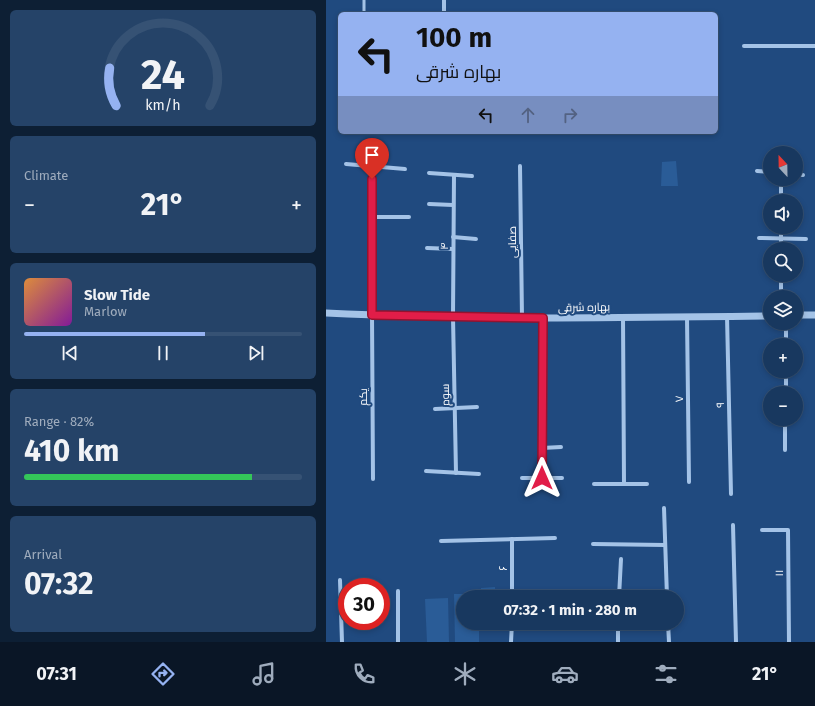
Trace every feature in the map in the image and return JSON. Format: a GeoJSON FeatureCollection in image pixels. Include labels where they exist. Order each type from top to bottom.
{"type":"FeatureCollection","features":[{"type":"Feature","properties":{"kind":"street"},"geometry":{"type":"LineString","coordinates":[[444,0],[444,12]]}},
{"type":"Feature","properties":{"kind":"street"},"geometry":{"type":"LineString","coordinates":[[744,46],[815,46]]}},
{"type":"Feature","properties":{"kind":"street"},"geometry":{"type":"LineString","coordinates":[[346,164],[405,169]]}},
{"type":"Feature","properties":{"kind":"street","name":"یکم"},"geometry":{"type":"LineString","coordinates":[[372,166],[373,479]]}},
{"type":"Feature","properties":{"kind":"street","name":"صفایی"},"geometry":{"type":"LineString","coordinates":[[520,166],[522,318]]}},
{"type":"Feature","properties":{"kind":"street"},"geometry":{"type":"LineString","coordinates":[[757,171],[763,171]]}},
{"type":"Feature","properties":{"kind":"street"},"geometry":{"type":"LineString","coordinates":[[430,173],[472,176]]}},
{"type":"Feature","properties":{"kind":"street","name":"۴"},"geometry":{"type":"LineString","coordinates":[[453,317],[454,175]]}},
{"type":"Feature","properties":{"kind":"street"},"geometry":{"type":"LineString","coordinates":[[430,204],[453,205]]}},
{"type":"Feature","properties":{"kind":"street"},"geometry":{"type":"LineString","coordinates":[[372,217],[409,217]]}},
{"type":"Feature","properties":{"kind":"street"},"geometry":{"type":"LineString","coordinates":[[781,234],[781,242]]}},
{"type":"Feature","properties":{"kind":"street"},"geometry":{"type":"LineString","coordinates":[[453,237],[476,239]]}},
{"type":"Feature","properties":{"kind":"street"},"geometry":{"type":"LineString","coordinates":[[759,238],[806,239]]}},
{"type":"Feature","properties":{"kind":"street"},"geometry":{"type":"LineString","coordinates":[[427,248],[453,249]]}},
{"type":"Feature","properties":{"kind":"street","name":"بهاره شرقی"},"geometry":{"type":"LineString","coordinates":[[326,313],[522,318],[763,316]]}},
{"type":"Feature","properties":{"kind":"street"},"geometry":{"type":"LineString","coordinates":[[803,315],[815,315]]}},
{"type":"Feature","properties":{"kind":"street","name":"۹"},"geometry":{"type":"LineString","coordinates":[[727,316],[731,494]]}},
{"type":"Feature","properties":{"kind":"street","name":"سوم"},"geometry":{"type":"LineString","coordinates":[[453,317],[456,473]]}},
{"type":"Feature","properties":{"kind":"street","name":"۷"},"geometry":{"type":"LineString","coordinates":[[687,317],[689,482]]}},
{"type":"Feature","properties":{"kind":"street"},"geometry":{"type":"LineString","coordinates":[[542,478],[543,318]]}},
{"type":"Feature","properties":{"kind":"street"},"geometry":{"type":"LineString","coordinates":[[623,318],[624,484]]}},
{"type":"Feature","properties":{"kind":"street"},"geometry":{"type":"LineString","coordinates":[[435,409],[477,407]]}},
{"type":"Feature","properties":{"kind":"street"},"geometry":{"type":"LineString","coordinates":[[785,426],[785,450]]}},
{"type":"Feature","properties":{"kind":"street"},"geometry":{"type":"LineString","coordinates":[[542,448],[561,447]]}},
{"type":"Feature","properties":{"kind":"street"},"geometry":{"type":"LineString","coordinates":[[426,471],[479,474]]}},
{"type":"Feature","properties":{"kind":"street"},"geometry":{"type":"LineString","coordinates":[[522,478],[562,478]]}},
{"type":"Feature","properties":{"kind":"street"},"geometry":{"type":"LineString","coordinates":[[594,484],[646,484]]}},
{"type":"Feature","properties":{"kind":"street"},"geometry":{"type":"LineString","coordinates":[[664,508],[667,590]]}},
{"type":"Feature","properties":{"kind":"street"},"geometry":{"type":"LineString","coordinates":[[733,525],[736,642]]}},
{"type":"Feature","properties":{"kind":"street","name":"۱۱"},"geometry":{"type":"LineString","coordinates":[[762,530],[788,530],[789,642]]}},
{"type":"Feature","properties":{"kind":"street"},"geometry":{"type":"LineString","coordinates":[[442,542],[555,538]]}},
{"type":"Feature","properties":{"kind":"street","name":"۶"},"geometry":{"type":"LineString","coordinates":[[512,539],[512,590]]}},
{"type":"Feature","properties":{"kind":"street"},"geometry":{"type":"LineString","coordinates":[[593,544],[665,545]]}},
{"type":"Feature","properties":{"kind":"street"},"geometry":{"type":"LineString","coordinates":[[619,590],[621,559]]}},
{"type":"Feature","properties":{"kind":"street"},"geometry":{"type":"LineString","coordinates":[[398,591],[398,642]]}},
{"type":"Feature","properties":{"kind":"street"},"geometry":{"type":"LineString","coordinates":[[342,630],[342,642]]}},
{"type":"Feature","properties":{"kind":"street"},"geometry":{"type":"LineString","coordinates":[[511,642],[512,630]]}},
{"type":"Feature","properties":{"kind":"street"},"geometry":{"type":"LineString","coordinates":[[618,630],[618,642]]}},
{"type":"Feature","properties":{"kind":"street"},"geometry":{"type":"LineString","coordinates":[[668,630],[669,642]]}},
{"type":"Feature","properties":{"kind":"lane"},"geometry":{"type":"LineString","coordinates":[[364,0],[364,12]]}},
{"type":"Feature","properties":{"kind":"shaded area"},"geometry":{"type":"Polygon","coordinates":[[[676,161],[678,186],[661,186],[662,162],[676,161]]]}},
{"type":"Feature","properties":{"kind":"shaded area"},"geometry":{"type":"Polygon","coordinates":[[[495,587],[495,590],[481,590],[481,588],[495,587]]]}},
{"type":"Feature","properties":{"kind":"shaded area"},"geometry":{"type":"Polygon","coordinates":[[[454,594],[456,594],[456,630],[479,630],[479,642],[455,642],[454,594]]]}},
{"type":"Feature","properties":{"kind":"shaded area"},"geometry":{"type":"Polygon","coordinates":[[[448,598],[449,642],[427,642],[425,599],[448,598]]]}},
{"type":"Feature","properties":{"kind":"route"},"geometry":{"type":"LineString","coordinates":[[372,179],[372,315],[543,318],[542,478]]}}]}
